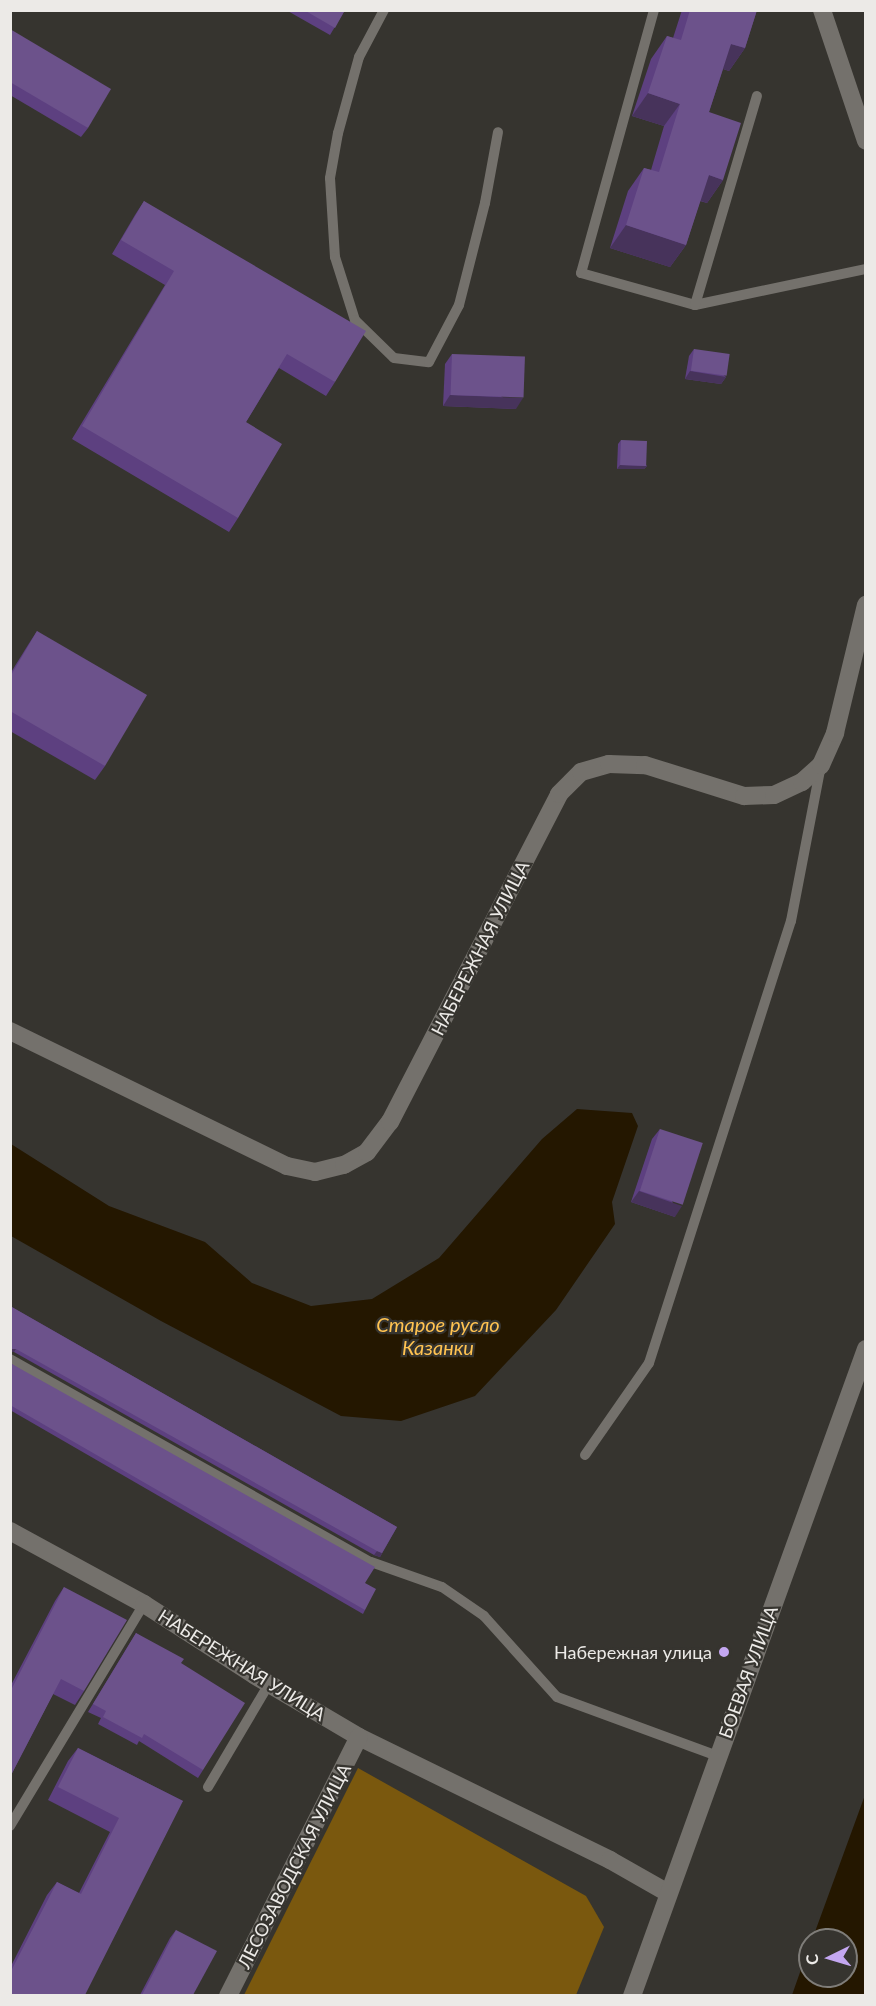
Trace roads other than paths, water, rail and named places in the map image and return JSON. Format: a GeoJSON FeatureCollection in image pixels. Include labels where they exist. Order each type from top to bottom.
{"type":"FeatureCollection","features":[{"type":"Feature","properties":{"kind":"street"},"geometry":{"type":"LineString","coordinates":[[822,10],[866,141]]}},
{"type":"Feature","properties":{"kind":"street","name":"НАБЕРЕЖНАЯ УЛИЦА"},"geometry":{"type":"LineString","coordinates":[[10,1031],[287,1166],[315,1172],[345,1165],[367,1152],[390,1122],[559,794],[581,772],[609,764],[645,765],[744,796],[774,795],[802,782],[821,765],[835,733],[866,605]]}},
{"type":"Feature","properties":{"kind":"street","name":"БОЕВАЯ УЛИЦА"},"geometry":{"type":"LineString","coordinates":[[632,1995],[866,1349]]}},
{"type":"Feature","properties":{"kind":"street","name":"НАБЕРЕЖНАЯ УЛИЦА"},"geometry":{"type":"LineString","coordinates":[[10,1531],[144,1604],[269,1684],[360,1737],[610,1860],[668,1893]]}},
{"type":"Feature","properties":{"kind":"street","name":"ЛЕСОЗАВОДСКАЯ УЛИЦА"},"geometry":{"type":"LineString","coordinates":[[228,1995],[360,1737]]}},
{"type":"Feature","properties":{"kind":"lane"},"geometry":{"type":"LineString","coordinates":[[384,10],[359,57],[338,134],[330,178],[335,257],[355,320],[394,358],[429,362],[459,305],[485,203],[498,132]]}},
{"type":"Feature","properties":{"kind":"lane"},"geometry":{"type":"LineString","coordinates":[[654,10],[581,273],[695,305],[866,269]]}},
{"type":"Feature","properties":{"kind":"lane"},"geometry":{"type":"LineString","coordinates":[[695,305],[757,96]]}},
{"type":"Feature","properties":{"kind":"lane"},"geometry":{"type":"LineString","coordinates":[[585,1455],[649,1363],[791,921],[821,765]]}},
{"type":"Feature","properties":{"kind":"lane"},"geometry":{"type":"LineString","coordinates":[[10,1359],[371,1562],[442,1587],[484,1616],[557,1698],[717,1756]]}},
{"type":"Feature","properties":{"kind":"lane"},"geometry":{"type":"LineString","coordinates":[[10,1826],[144,1604]]}},
{"type":"Feature","properties":{"kind":"lane"},"geometry":{"type":"LineString","coordinates":[[208,1787],[269,1684]]}},
{"type":"Feature","properties":{"kind":"water","name":"Старое русло Казанки"},"geometry":{"type":"Polygon","coordinates":[[[577,1109],[632,1113],[638,1126],[612,1202],[615,1224],[556,1310],[475,1396],[401,1421],[341,1416],[161,1321],[11,1236],[11,1144],[109,1206],[205,1242],[252,1283],[311,1306],[372,1299],[439,1258],[542,1139],[577,1109]]]}},
{"type":"Feature","properties":{"kind":"water"},"geometry":{"type":"Polygon","coordinates":[[[865,1795],[865,1995],[792,1995],[798,1978],[798,1988],[858,1988],[858,1928],[816,1928],[865,1795]]]}},
{"type":"Feature","properties":{"kind":"place","name":"Набережная улица"},"geometry":{"type":"Point","coordinates":[724,1652]}}]}
